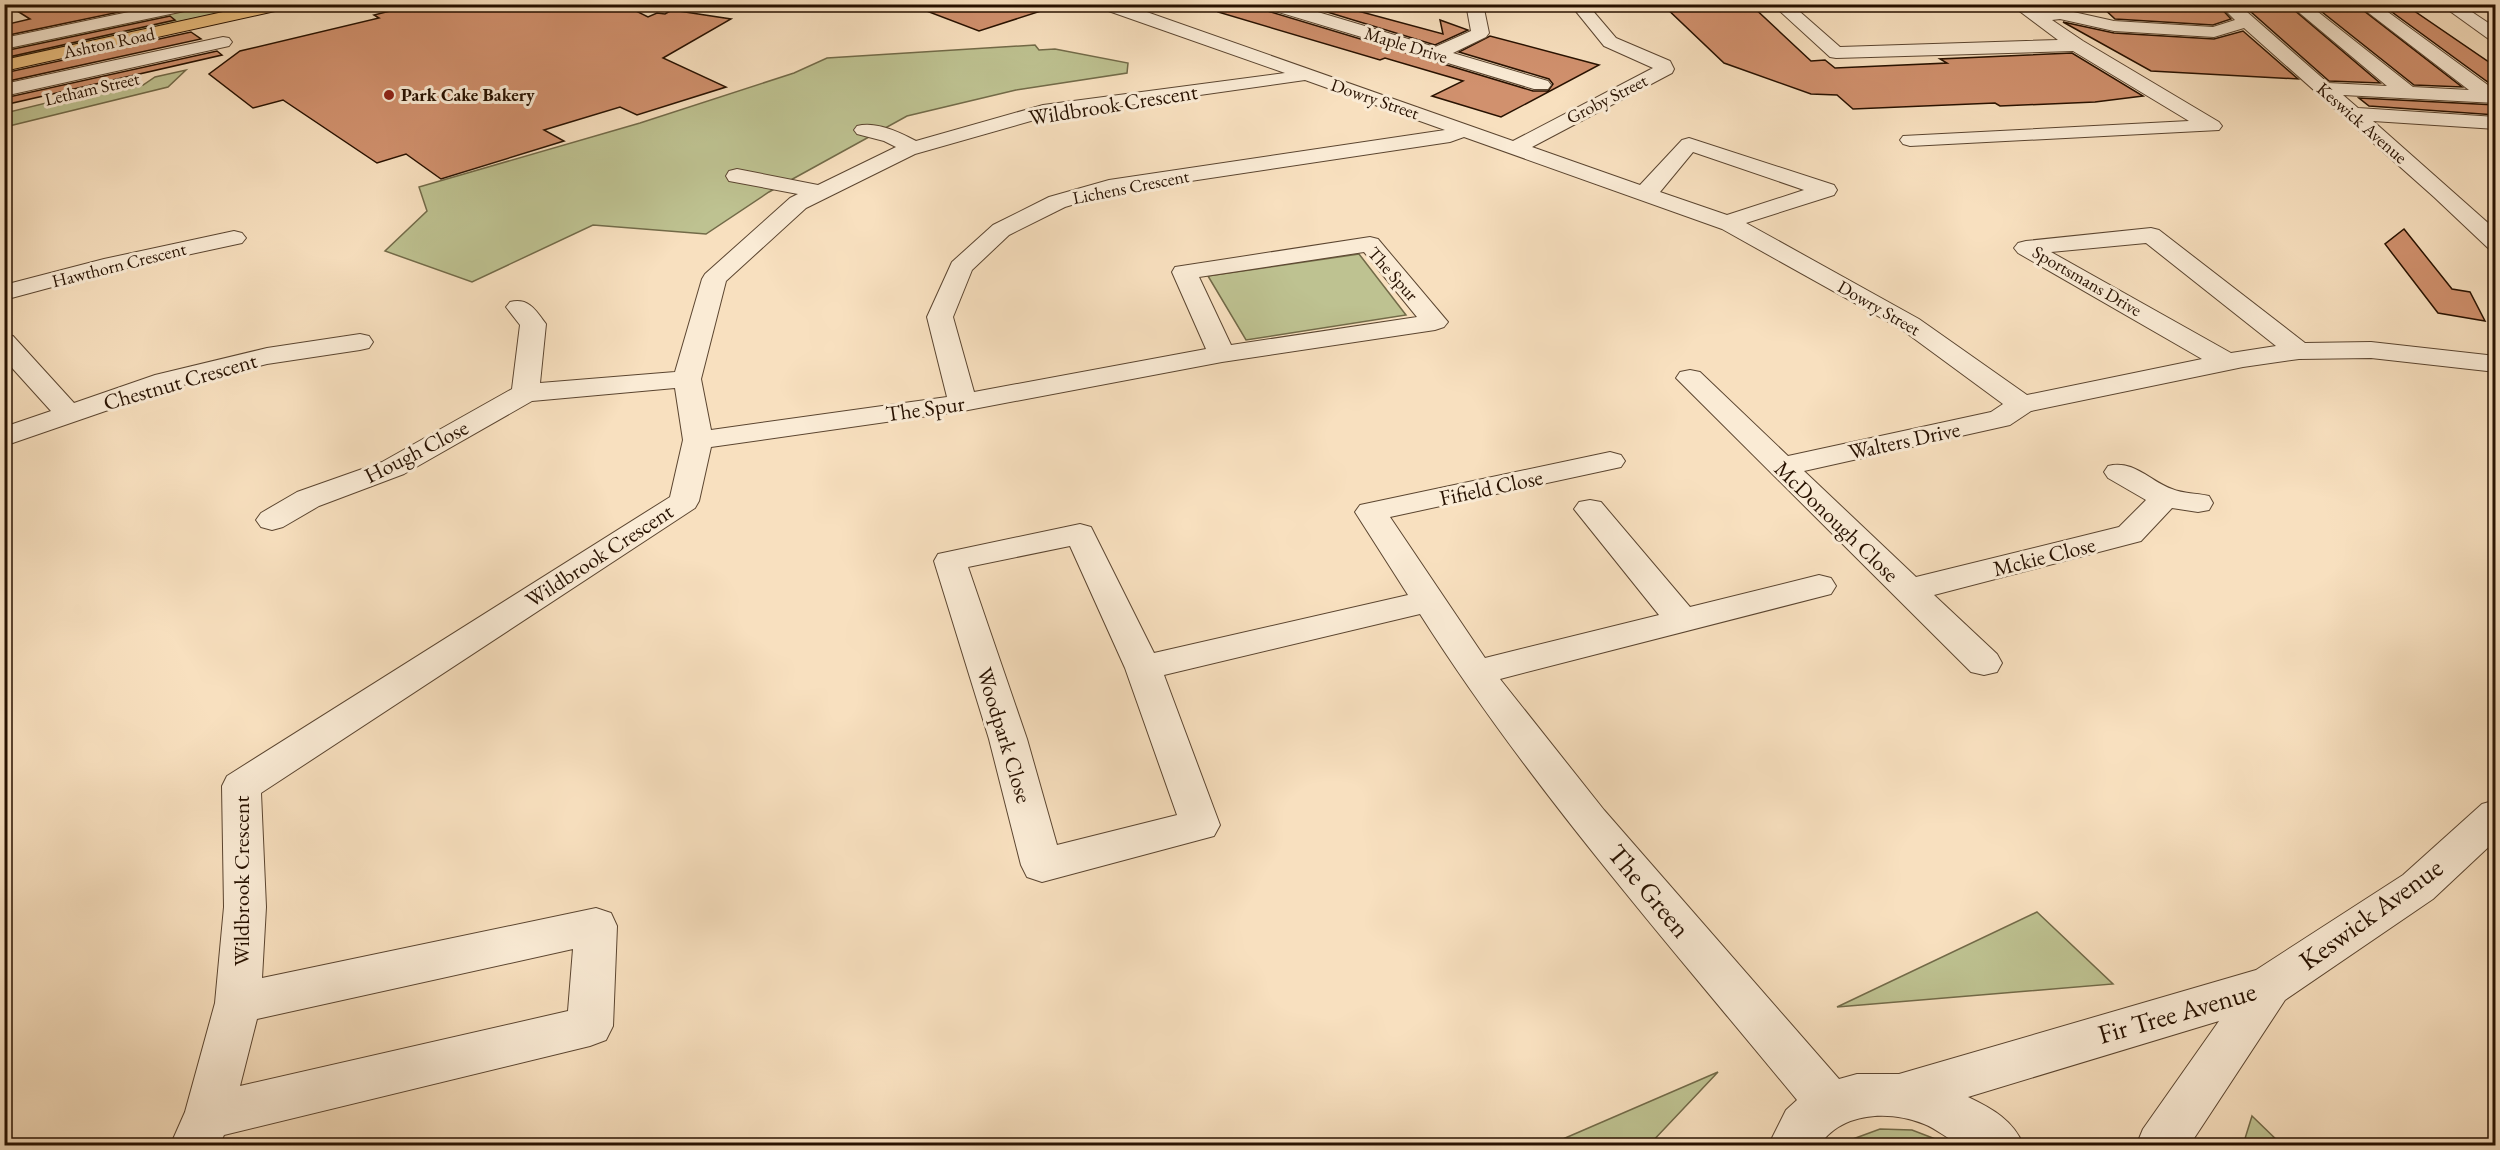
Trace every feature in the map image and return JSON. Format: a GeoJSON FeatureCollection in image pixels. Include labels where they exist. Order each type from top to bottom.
{"type":"FeatureCollection","features":[{"type":"Feature","properties":{"kind":"highway","name":"Ashton Road"},"geometry":{"type":"LineString","coordinates":[[4,66],[202,22],[243,8],[284,4]]}},
{"type":"Feature","properties":{"kind":"street"},"geometry":{"type":"LineString","coordinates":[[4,44],[194,4]]}},
{"type":"Feature","properties":{"kind":"street","name":"Maple Drive"},"geometry":{"type":"LineString","coordinates":[[1271,4],[1541,85]]}},
{"type":"Feature","properties":{"kind":"street"},"geometry":{"type":"LineString","coordinates":[[1435,54],[1480,33],[1474,4]]}},
{"type":"Feature","properties":{"kind":"street","name":"Groby Street"},"geometry":{"type":"LineString","coordinates":[[1515,148],[1665,69],[1663,65],[1610,42],[1578,4]]}},
{"type":"Feature","properties":{"kind":"street"},"geometry":{"type":"LineString","coordinates":[[1780,4],[1836,52],[2077,45]]}},
{"type":"Feature","properties":{"kind":"street"},"geometry":{"type":"LineString","coordinates":[[1910,140],[2212,126],[2077,45],[2037,15],[2018,4]]}},
{"type":"Feature","properties":{"kind":"street","name":"Keswick Avenue"},"geometry":{"type":"LineString","coordinates":[[2227,4],[2442,192],[2496,243]]}},
{"type":"Feature","properties":{"kind":"street"},"geometry":{"type":"LineString","coordinates":[[2297,4],[2407,92]]}},
{"type":"Feature","properties":{"kind":"street"},"geometry":{"type":"LineString","coordinates":[[2365,4],[2493,97]]}},
{"type":"Feature","properties":{"kind":"street"},"geometry":{"type":"LineString","coordinates":[[2448,4],[2496,36]]}},
{"type":"Feature","properties":{"kind":"street","name":"Dowry Street"},"geometry":{"type":"LineString","coordinates":[[1123,6],[1304,74],[1730,224],[1910,324],[2022,404]]}},
{"type":"Feature","properties":{"kind":"street"},"geometry":{"type":"LineString","coordinates":[[2037,15],[2060,14],[2114,26],[2214,32],[2245,22]]}},
{"type":"Feature","properties":{"kind":"street"},"geometry":{"type":"LineString","coordinates":[[202,22],[223,42]]}},
{"type":"Feature","properties":{"kind":"street"},"geometry":{"type":"LineString","coordinates":[[208,62],[223,42]]}},
{"type":"Feature","properties":{"kind":"street"},"geometry":{"type":"LineString","coordinates":[[4,90],[223,42]]}},
{"type":"Feature","properties":{"kind":"street","name":"Letham Street"},"geometry":{"type":"LineString","coordinates":[[86,91],[179,69]]}},
{"type":"Feature","properties":{"kind":"street","name":"Wildbrook Crescent"},"geometry":{"type":"LineString","coordinates":[[201,1131],[238,1003],[245,907],[241,786],[684,501],[698,440],[687,379],[714,279],[798,203],[914,148],[1043,111],[1294,78],[1304,74]]}},
{"type":"Feature","properties":{"kind":"street"},"geometry":{"type":"LineString","coordinates":[[2322,88],[2493,97]]}},
{"type":"Feature","properties":{"kind":"street"},"geometry":{"type":"LineString","coordinates":[[2352,114],[2496,123]]}},
{"type":"Feature","properties":{"kind":"street"},"geometry":{"type":"LineString","coordinates":[[864,130],[891,136],[914,148]]}},
{"type":"Feature","properties":{"kind":"street","name":"Lichens Crescent"},"geometry":{"type":"LineString","coordinates":[[963,403],[940,317],[961,267],[1001,230],[1057,202],[1109,188],[1450,136],[1462,130]]}},
{"type":"Feature","properties":{"kind":"street"},"geometry":{"type":"LineString","coordinates":[[1644,192],[1653,187],[1689,144],[1826,189],[1738,218],[1730,224]]}},
{"type":"Feature","properties":{"kind":"street"},"geometry":{"type":"LineString","coordinates":[[737,176],[822,192]]}},
{"type":"Feature","properties":{"kind":"street","name":"Sportsmans Drive"},"geometry":{"type":"LineString","coordinates":[[2228,362],[2026,248],[2151,234],[2299,351]]}},
{"type":"Feature","properties":{"kind":"street","name":"Hawthorn Crescent"},"geometry":{"type":"LineString","coordinates":[[4,293],[104,266],[234,238]]}},
{"type":"Feature","properties":{"kind":"street","name":"The Spur"},"geometry":{"type":"LineString","coordinates":[[698,440],[963,403],[1222,354],[1435,322],[1370,244],[1184,272],[1222,354]]}},
{"type":"Feature","properties":{"kind":"street"},"geometry":{"type":"LineString","coordinates":[[519,307],[533,324],[525,393]]}},
{"type":"Feature","properties":{"kind":"street"},"geometry":{"type":"LineString","coordinates":[[4,342],[69,414]]}},
{"type":"Feature","properties":{"kind":"street","name":"Chestnut Crescent"},"geometry":{"type":"LineString","coordinates":[[4,437],[177,378],[267,356],[360,342]]}},
{"type":"Feature","properties":{"kind":"street"},"geometry":{"type":"LineString","coordinates":[[2022,404],[2228,362],[2299,351],[2371,350],[2496,364]]}},
{"type":"Feature","properties":{"kind":"street","name":"McDonough Close"},"geometry":{"type":"LineString","coordinates":[[1690,378],[1984,663]]}},
{"type":"Feature","properties":{"kind":"street","name":"Hough Close"},"geometry":{"type":"LineString","coordinates":[[272,520],[308,499],[393,468],[525,393],[687,379]]}},
{"type":"Feature","properties":{"kind":"street","name":"Walters Drive"},"geometry":{"type":"LineString","coordinates":[[1781,467],[2000,419],[2022,404]]}},
{"type":"Feature","properties":{"kind":"street","name":"Fifield Close"},"geometry":{"type":"LineString","coordinates":[[1371,512],[1610,462]]}},
{"type":"Feature","properties":{"kind":"street"},"geometry":{"type":"LineString","coordinates":[[2119,472],[2164,498],[2198,503]]}},
{"type":"Feature","properties":{"kind":"street","name":"Mckie Close"},"geometry":{"type":"LineString","coordinates":[[1909,590],[2130,534],[2164,498]]}},
{"type":"Feature","properties":{"kind":"street"},"geometry":{"type":"LineString","coordinates":[[1590,509],[1683,621]]}},
{"type":"Feature","properties":{"kind":"street","name":"The Green"},"geometry":{"type":"LineString","coordinates":[[1371,512],[1476,673],[1590,821],[1830,1104]]}},
{"type":"Feature","properties":{"kind":"street","name":"Woodpark Close"},"geometry":{"type":"LineString","coordinates":[[1080,534],[1143,668],[1200,825],[1042,865],[1008,739],[950,561],[1080,534]]}},
{"type":"Feature","properties":{"kind":"street"},"geometry":{"type":"LineString","coordinates":[[1476,673],[1819,586]]}},
{"type":"Feature","properties":{"kind":"street"},"geometry":{"type":"LineString","coordinates":[[1143,668],[1429,601]]}},
{"type":"Feature","properties":{"kind":"street","name":"Keswick Avenue"},"geometry":{"type":"LineString","coordinates":[[2269,986],[2418,887],[2496,815]]}},
{"type":"Feature","properties":{"kind":"street","name":"Wildbrook Crescent"},"geometry":{"type":"LineString","coordinates":[[201,1131],[590,1026],[596,926],[238,1003]]}},
{"type":"Feature","properties":{"kind":"street","name":"Fir Tree Avenue"},"geometry":{"type":"LineString","coordinates":[[1898,1095],[2269,986]]}},
{"type":"Feature","properties":{"kind":"street","name":"Fir Tree Avenue"},"geometry":{"type":"LineString","coordinates":[[2160,1146],[2269,986]]}},
{"type":"Feature","properties":{"kind":"street"},"geometry":{"type":"LineString","coordinates":[[1791,1145],[1801,1128],[1814,1114],[1830,1104],[1850,1097],[1873,1094],[1898,1095],[1940,1107],[1980,1128],[2000,1146]]}},
{"type":"Feature","properties":{"kind":"green space"},"geometry":{"type":"Polygon","coordinates":[[[217,6],[225,12],[5,59],[4,47],[199,7],[217,6]]]}},
{"type":"Feature","properties":{"kind":"green space"},"geometry":{"type":"Polygon","coordinates":[[[1035,45],[1039,50],[1055,49],[1128,63],[1127,73],[1016,90],[907,116],[769,192],[706,234],[593,225],[472,282],[385,251],[427,211],[419,187],[640,123],[794,73],[827,58],[1035,45]]]}},
{"type":"Feature","properties":{"kind":"green space"},"geometry":{"type":"Polygon","coordinates":[[[186,70],[168,87],[5,127],[5,113],[120,85],[131,88],[143,85],[155,77],[186,70]]]}},
{"type":"Feature","properties":{"kind":"green space"},"geometry":{"type":"Polygon","coordinates":[[[1359,254],[1406,315],[1246,340],[1208,276],[1359,254]]]}},
{"type":"Feature","properties":{"kind":"green space"},"geometry":{"type":"Polygon","coordinates":[[[2037,912],[2113,984],[1837,1007],[2037,912]]]}},
{"type":"Feature","properties":{"kind":"green space"},"geometry":{"type":"Polygon","coordinates":[[[1718,1072],[1649,1145],[1549,1145],[1718,1072]]]}},
{"type":"Feature","properties":{"kind":"green space"},"geometry":{"type":"Polygon","coordinates":[[[2252,1116],[2282,1145],[2243,1145],[2252,1116]]]}},
{"type":"Feature","properties":{"kind":"green space"},"geometry":{"type":"Polygon","coordinates":[[[1880,1129],[1912,1130],[1951,1145],[1847,1145],[1853,1139],[1880,1129]]]}},
{"type":"Feature","properties":{"kind":"building"},"geometry":{"type":"Polygon","coordinates":[[[6,4],[153,5],[4,36],[4,25],[30,19],[6,4]]]}},
{"type":"Feature","properties":{"kind":"building","name":"Park Cake Bakery"},"geometry":{"type":"Polygon","coordinates":[[[418,4],[622,4],[648,17],[657,13],[665,14],[672,10],[731,19],[663,58],[726,87],[637,115],[620,107],[544,130],[564,141],[441,179],[406,154],[377,163],[283,100],[253,108],[209,74],[240,51],[379,18],[374,15],[418,4]]]}},
{"type":"Feature","properties":{"kind":"building"},"geometry":{"type":"Polygon","coordinates":[[[916,4],[1043,4],[1044,10],[979,31],[916,7],[916,4]]]}},
{"type":"Feature","properties":{"kind":"building"},"geometry":{"type":"Polygon","coordinates":[[[1219,4],[1261,4],[1264,10],[1533,91],[1548,91],[1553,84],[1549,79],[1459,52],[1490,36],[1599,65],[1501,117],[1432,96],[1463,81],[1385,58],[1380,60],[1218,12],[1219,4]]]}},
{"type":"Feature","properties":{"kind":"building"},"geometry":{"type":"Polygon","coordinates":[[[1301,4],[1332,4],[1443,34],[1440,20],[1468,30],[1435,45],[1301,4]]]}},
{"type":"Feature","properties":{"kind":"building"},"geometry":{"type":"Polygon","coordinates":[[[1662,4],[1750,4],[1811,61],[1825,60],[1835,68],[1947,63],[1940,59],[2072,53],[2143,96],[2095,102],[2000,106],[1995,103],[1853,109],[1837,95],[1811,94],[1724,63],[1662,4]]]}},
{"type":"Feature","properties":{"kind":"building"},"geometry":{"type":"Polygon","coordinates":[[[2099,4],[2217,4],[2231,19],[2213,25],[2115,19],[2099,4]]]}},
{"type":"Feature","properties":{"kind":"building"},"geometry":{"type":"Polygon","coordinates":[[[2242,4],[2287,4],[2380,83],[2329,81],[2242,4]]]}},
{"type":"Feature","properties":{"kind":"building"},"geometry":{"type":"Polygon","coordinates":[[[2312,4],[2355,4],[2462,87],[2414,85],[2312,4]]]}},
{"type":"Feature","properties":{"kind":"building"},"geometry":{"type":"Polygon","coordinates":[[[2381,4],[2404,4],[2496,67],[2496,88],[2381,4]]]}},
{"type":"Feature","properties":{"kind":"building"},"geometry":{"type":"Polygon","coordinates":[[[170,16],[175,20],[4,58],[4,51],[170,16]]]}},
{"type":"Feature","properties":{"kind":"building"},"geometry":{"type":"Polygon","coordinates":[[[2063,22],[2114,33],[2214,39],[2243,31],[2298,79],[2151,71],[2063,22]]]}},
{"type":"Feature","properties":{"kind":"building"},"geometry":{"type":"Polygon","coordinates":[[[191,32],[201,39],[4,82],[4,73],[191,32]]]}},
{"type":"Feature","properties":{"kind":"building"},"geometry":{"type":"Polygon","coordinates":[[[217,51],[222,55],[4,105],[4,98],[217,51]]]}},
{"type":"Feature","properties":{"kind":"building"},"geometry":{"type":"Polygon","coordinates":[[[2359,98],[2496,105],[2496,115],[2369,106],[2359,98]]]}},
{"type":"Feature","properties":{"kind":"building"},"geometry":{"type":"Polygon","coordinates":[[[2404,229],[2452,289],[2470,292],[2485,321],[2438,313],[2385,244],[2404,229]]]}},
{"type":"Feature","properties":{"kind":"place","name":"Park Cake Bakery"},"geometry":{"type":"Point","coordinates":[389,95]}}]}
